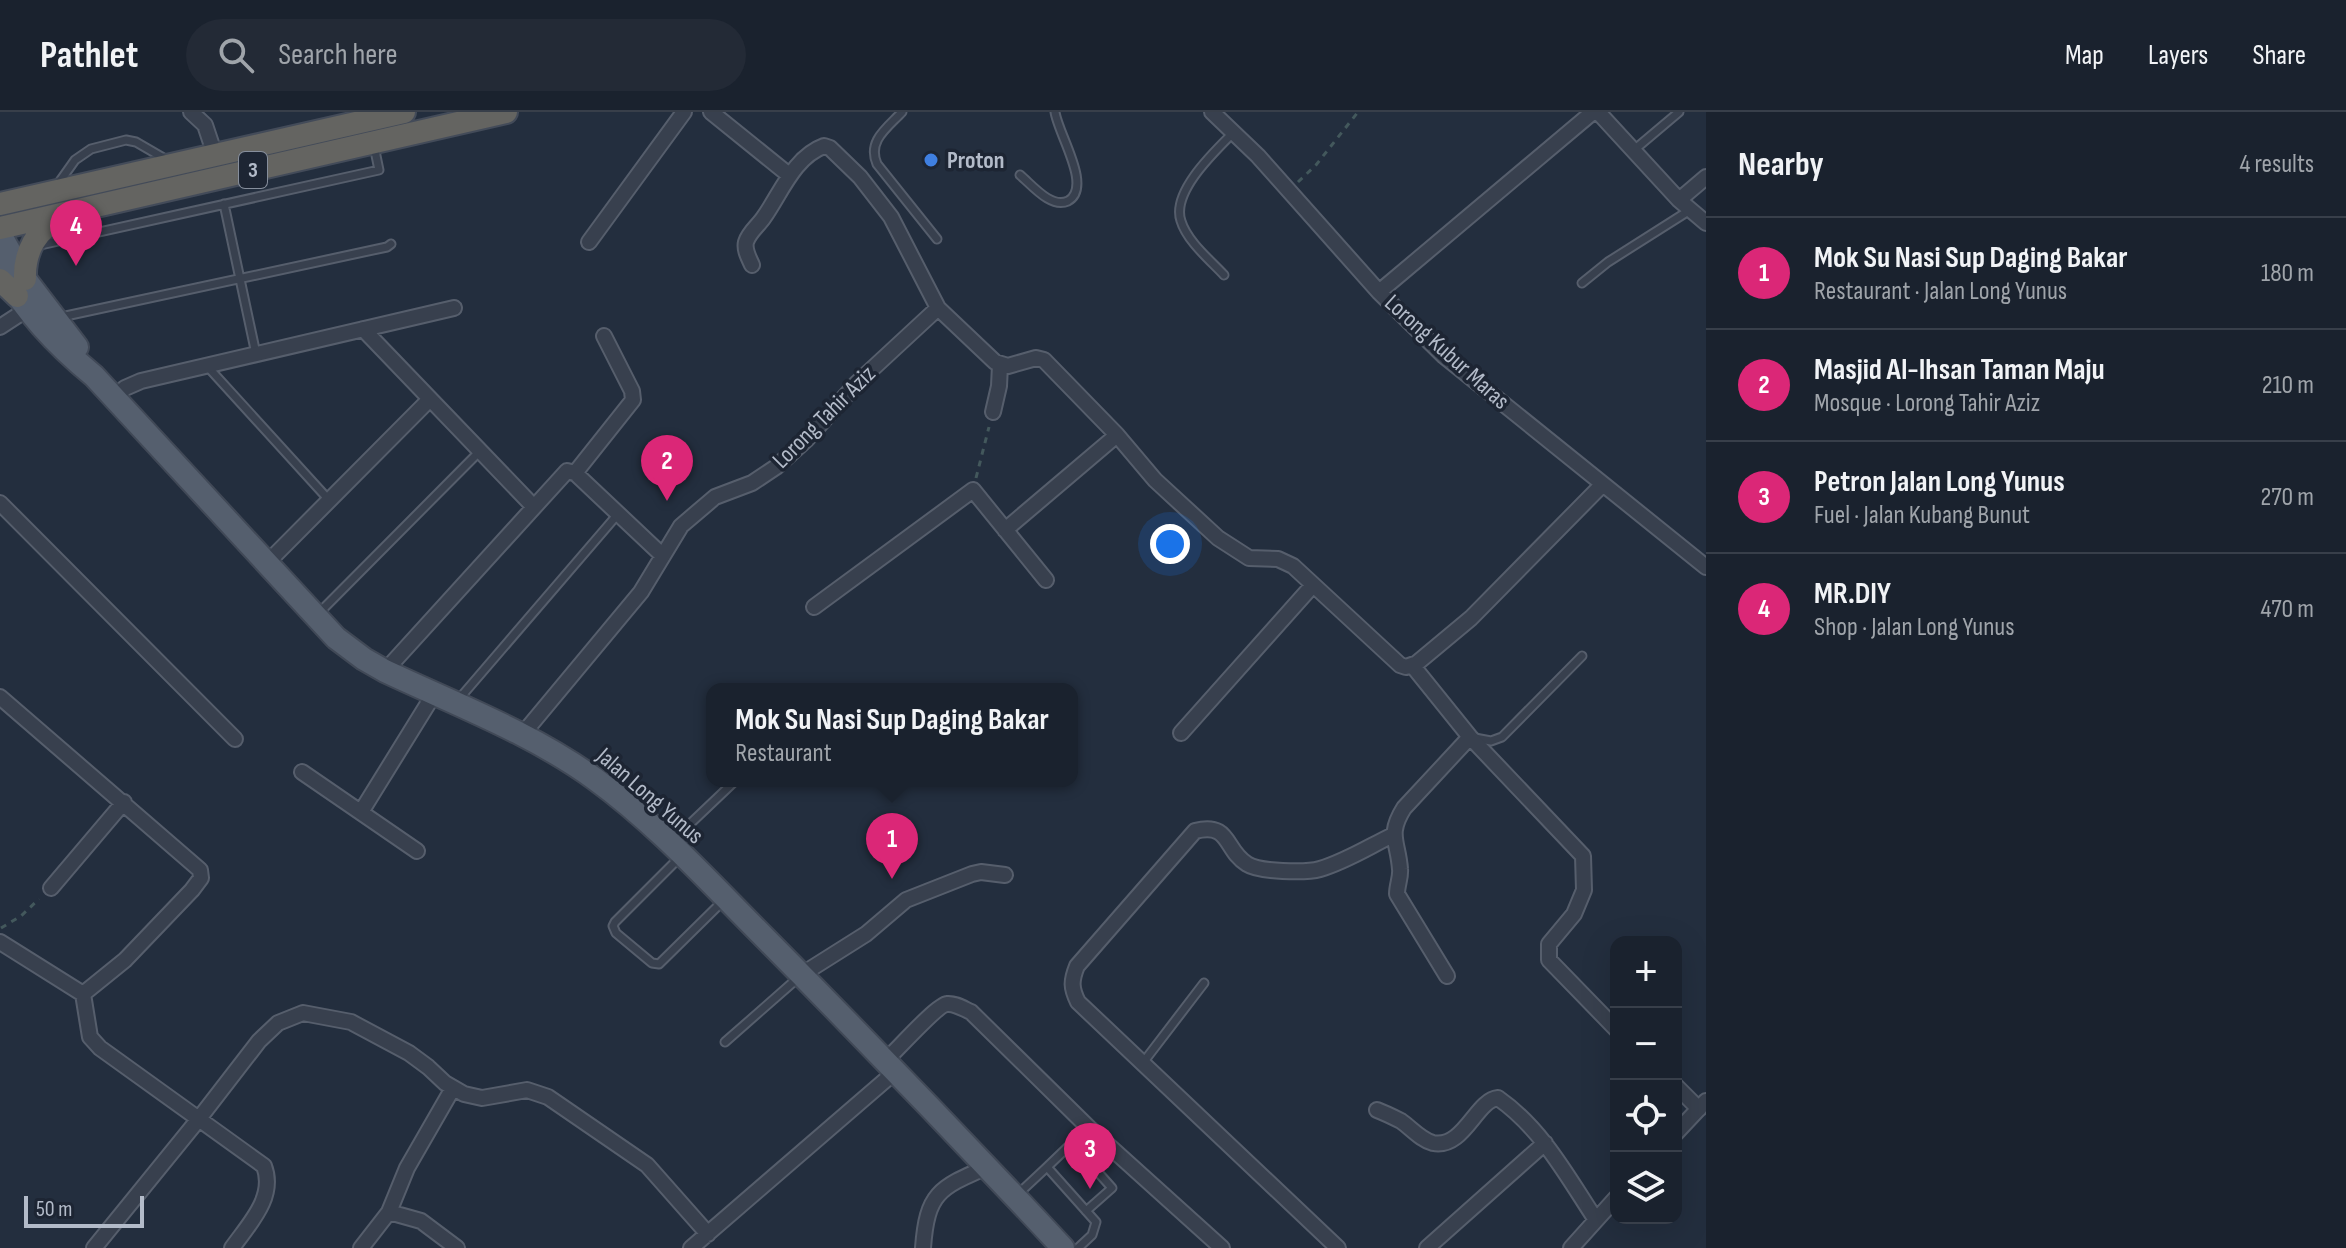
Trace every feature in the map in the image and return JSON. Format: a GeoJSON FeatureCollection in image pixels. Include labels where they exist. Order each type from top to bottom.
{"type":"FeatureCollection","features":[{"type":"Feature","properties":{"kind":"highway","name":"3"},"geometry":{"type":"LineString","coordinates":[[0,204],[404,112]]}},
{"type":"Feature","properties":{"kind":"highway","name":"3"},"geometry":{"type":"LineString","coordinates":[[0,231],[77,210],[506,112]]}},
{"type":"Feature","properties":{"kind":"highway"},"geometry":{"type":"LineString","coordinates":[[0,189],[42,195]]}},
{"type":"Feature","properties":{"kind":"highway"},"geometry":{"type":"LineString","coordinates":[[0,280],[22,295],[30,248],[44,228],[77,210]]}},
{"type":"Feature","properties":{"kind":"main road","name":"Jalan Long Yunus"},"geometry":{"type":"LineString","coordinates":[[0,231],[22,295],[55,319],[73,339],[94,376]]}},
{"type":"Feature","properties":{"kind":"main road","name":"Jalan Long Yunus"},"geometry":{"type":"LineString","coordinates":[[0,268],[63,350],[94,376],[336,638],[385,671],[522,735],[594,778],[620,798],[891,1065],[1063,1248]]}},
{"type":"Feature","properties":{"kind":"street"},"geometry":{"type":"LineString","coordinates":[[191,112],[205,125],[215,155]]}},
{"type":"Feature","properties":{"kind":"street"},"geometry":{"type":"LineString","coordinates":[[589,242],[684,112]]}},
{"type":"Feature","properties":{"kind":"street"},"geometry":{"type":"LineString","coordinates":[[711,112],[789,175]]}},
{"type":"Feature","properties":{"kind":"street","name":"Lorong Kubur Maras"},"geometry":{"type":"LineString","coordinates":[[1212,112],[1290,190],[1379,292],[1444,356],[1706,567]]}},
{"type":"Feature","properties":{"kind":"street"},"geometry":{"type":"LineString","coordinates":[[1379,292],[1596,112],[1684,205],[1706,223]]}},
{"type":"Feature","properties":{"kind":"street"},"geometry":{"type":"LineString","coordinates":[[752,265],[745,243],[789,175],[817,149],[824,146],[830,148],[860,177],[891,217],[938,308],[990,360],[1008,366],[1036,358],[1044,360],[1117,435],[1155,480],[1218,538],[1249,558],[1278,559],[1285,563],[1395,662],[1406,667],[1471,618],[1603,484]]}},
{"type":"Feature","properties":{"kind":"street"},"geometry":{"type":"LineString","coordinates":[[1684,205],[1706,177]]}},
{"type":"Feature","properties":{"kind":"street"},"geometry":{"type":"LineString","coordinates":[[0,327],[22,295]]}},
{"type":"Feature","properties":{"kind":"street"},"geometry":{"type":"LineString","coordinates":[[114,398],[125,388],[141,381],[454,308]]}},
{"type":"Feature","properties":{"kind":"street","name":"Lorong Tahir Aziz"},"geometry":{"type":"LineString","coordinates":[[522,735],[641,592],[684,523],[715,497],[752,483],[776,467],[814,432],[857,383],[938,308]]}},
{"type":"Feature","properties":{"kind":"street"},"geometry":{"type":"LineString","coordinates":[[363,329],[533,506]]}},
{"type":"Feature","properties":{"kind":"street"},"geometry":{"type":"LineString","coordinates":[[575,473],[633,400],[632,391],[604,336]]}},
{"type":"Feature","properties":{"kind":"street"},"geometry":{"type":"LineString","coordinates":[[993,412],[1000,365]]}},
{"type":"Feature","properties":{"kind":"street"},"geometry":{"type":"LineString","coordinates":[[266,564],[430,399]]}},
{"type":"Feature","properties":{"kind":"street"},"geometry":{"type":"LineString","coordinates":[[1005,530],[1117,435]]}},
{"type":"Feature","properties":{"kind":"street"},"geometry":{"type":"LineString","coordinates":[[385,671],[564,473],[575,473],[663,556]]}},
{"type":"Feature","properties":{"kind":"street"},"geometry":{"type":"LineString","coordinates":[[814,607],[973,490],[1046,580]]}},
{"type":"Feature","properties":{"kind":"street"},"geometry":{"type":"LineString","coordinates":[[0,503],[235,739]]}},
{"type":"Feature","properties":{"kind":"street"},"geometry":{"type":"LineString","coordinates":[[1181,733],[1313,585]]}},
{"type":"Feature","properties":{"kind":"street"},"geometry":{"type":"LineString","coordinates":[[1412,665],[1470,737],[1583,856],[1584,890],[1574,914],[1549,944],[1549,960],[1610,1023]]}},
{"type":"Feature","properties":{"kind":"street"},"geometry":{"type":"LineString","coordinates":[[361,812],[434,694]]}},
{"type":"Feature","properties":{"kind":"street"},"geometry":{"type":"LineString","coordinates":[[0,697],[200,870],[201,878],[125,960],[83,994]]}},
{"type":"Feature","properties":{"kind":"street"},"geometry":{"type":"LineString","coordinates":[[1447,976],[1397,894],[1401,875],[1393,835],[1404,808],[1470,737]]}},
{"type":"Feature","properties":{"kind":"street"},"geometry":{"type":"LineString","coordinates":[[302,772],[417,851]]}},
{"type":"Feature","properties":{"kind":"street"},"geometry":{"type":"LineString","coordinates":[[51,888],[124,802]]}},
{"type":"Feature","properties":{"kind":"street"},"geometry":{"type":"LineString","coordinates":[[1338,1248],[1078,1002],[1071,989],[1072,979],[1077,966],[1195,831],[1209,828],[1219,832],[1248,865],[1271,870],[1319,870],[1393,835]]}},
{"type":"Feature","properties":{"kind":"street"},"geometry":{"type":"LineString","coordinates":[[801,975],[866,934],[906,900],[972,874],[1005,875]]}},
{"type":"Feature","properties":{"kind":"street"},"geometry":{"type":"LineString","coordinates":[[0,942],[83,994],[90,1037],[100,1048],[264,1166],[267,1173],[265,1195],[259,1211],[232,1248]]}},
{"type":"Feature","properties":{"kind":"street"},"geometry":{"type":"LineString","coordinates":[[691,1248],[891,1065],[934,1011],[946,1004],[971,1012],[1089,1128],[1222,1248]]}},
{"type":"Feature","properties":{"kind":"street"},"geometry":{"type":"LineString","coordinates":[[94,1248],[259,1041],[278,1023],[303,1013],[351,1022],[409,1053],[464,1094],[482,1098],[527,1090],[548,1097],[647,1165],[708,1234]]}},
{"type":"Feature","properties":{"kind":"street"},"geometry":{"type":"LineString","coordinates":[[361,1248],[389,1212],[407,1168],[453,1088]]}},
{"type":"Feature","properties":{"kind":"street"},"geometry":{"type":"LineString","coordinates":[[1682,1092],[1702,1110],[1682,1128]]}},
{"type":"Feature","properties":{"kind":"street"},"geometry":{"type":"LineString","coordinates":[[1377,1110],[1400,1121],[1429,1142],[1439,1143],[1470,1126],[1487,1102],[1498,1098],[1521,1114],[1545,1143],[1596,1220]]}},
{"type":"Feature","properties":{"kind":"street"},"geometry":{"type":"LineString","coordinates":[[1427,1248],[1545,1143]]}},
{"type":"Feature","properties":{"kind":"street"},"geometry":{"type":"LineString","coordinates":[[923,1248],[924,1225],[938,1195],[945,1187],[987,1167]]}},
{"type":"Feature","properties":{"kind":"street"},"geometry":{"type":"LineString","coordinates":[[1571,1248],[1610,1205]]}},
{"type":"Feature","properties":{"kind":"street"},"geometry":{"type":"LineString","coordinates":[[389,1212],[421,1221],[457,1248]]}},
{"type":"Feature","properties":{"kind":"lane"},"geometry":{"type":"LineString","coordinates":[[902,112],[877,138],[873,155],[937,239]]}},
{"type":"Feature","properties":{"kind":"lane"},"geometry":{"type":"LineString","coordinates":[[1020,175],[1052,202],[1063,203],[1072,199],[1077,190],[1076,172],[1055,112]]}},
{"type":"Feature","properties":{"kind":"lane"},"geometry":{"type":"LineString","coordinates":[[1634,150],[1679,112]]}},
{"type":"Feature","properties":{"kind":"lane"},"geometry":{"type":"LineString","coordinates":[[1224,275],[1186,233],[1179,206],[1203,163],[1234,132]]}},
{"type":"Feature","properties":{"kind":"lane"},"geometry":{"type":"LineString","coordinates":[[42,195],[75,160],[91,149],[126,140],[136,142],[175,164]]}},
{"type":"Feature","properties":{"kind":"lane"},"geometry":{"type":"LineString","coordinates":[[30,248],[379,170],[374,142]]}},
{"type":"Feature","properties":{"kind":"lane"},"geometry":{"type":"LineString","coordinates":[[224,204],[256,354]]}},
{"type":"Feature","properties":{"kind":"lane"},"geometry":{"type":"LineString","coordinates":[[1582,283],[1684,205]]}},
{"type":"Feature","properties":{"kind":"lane"},"geometry":{"type":"LineString","coordinates":[[55,319],[391,244]]}},
{"type":"Feature","properties":{"kind":"lane"},"geometry":{"type":"LineString","coordinates":[[206,366],[329,500]]}},
{"type":"Feature","properties":{"kind":"lane"},"geometry":{"type":"LineString","coordinates":[[315,617],[480,451]]}},
{"type":"Feature","properties":{"kind":"lane"},"geometry":{"type":"LineString","coordinates":[[455,704],[619,514]]}},
{"type":"Feature","properties":{"kind":"lane"},"geometry":{"type":"LineString","coordinates":[[1470,737],[1491,741],[1502,737],[1582,656]]}},
{"type":"Feature","properties":{"kind":"lane"},"geometry":{"type":"LineString","coordinates":[[725,899],[659,964],[652,963],[616,933],[613,926],[730,787]]}},
{"type":"Feature","properties":{"kind":"lane"},"geometry":{"type":"LineString","coordinates":[[725,1042],[801,975]]}},
{"type":"Feature","properties":{"kind":"lane"},"geometry":{"type":"LineString","coordinates":[[1142,1064],[1204,983]]}},
{"type":"Feature","properties":{"kind":"lane"},"geometry":{"type":"LineString","coordinates":[[1015,1197],[1072,1143],[1112,1188],[1086,1211]]}},
{"type":"Feature","properties":{"kind":"lane"},"geometry":{"type":"LineString","coordinates":[[1047,1167],[1096,1222],[1092,1235],[1078,1248]]}},
{"type":"Feature","properties":{"kind":"path"},"geometry":{"type":"LineString","coordinates":[[1290,190],[1316,165],[1358,112]]}},
{"type":"Feature","properties":{"kind":"path"},"geometry":{"type":"LineString","coordinates":[[973,490],[993,412]]}},
{"type":"Feature","properties":{"kind":"path"},"geometry":{"type":"LineString","coordinates":[[0,928],[21,916],[51,888]]}},
{"type":"Feature","properties":{"kind":"place","name":"Proton"},"geometry":{"type":"Point","coordinates":[931,160]}},
{"type":"Feature","properties":{"kind":"place","name":"MR.DIY"},"geometry":{"type":"Point","coordinates":[76,266]}},
{"type":"Feature","properties":{"kind":"place","name":"Masjid Al-Ihsan Taman Maju"},"geometry":{"type":"Point","coordinates":[667,501]}},
{"type":"Feature","properties":{"kind":"place","name":"Mok Su Nasi Sup Daging Bakar"},"geometry":{"type":"Point","coordinates":[892,879]}},
{"type":"Feature","properties":{"kind":"place","name":"Petron Jalan Long Yunus"},"geometry":{"type":"Point","coordinates":[1090,1189]}}]}
